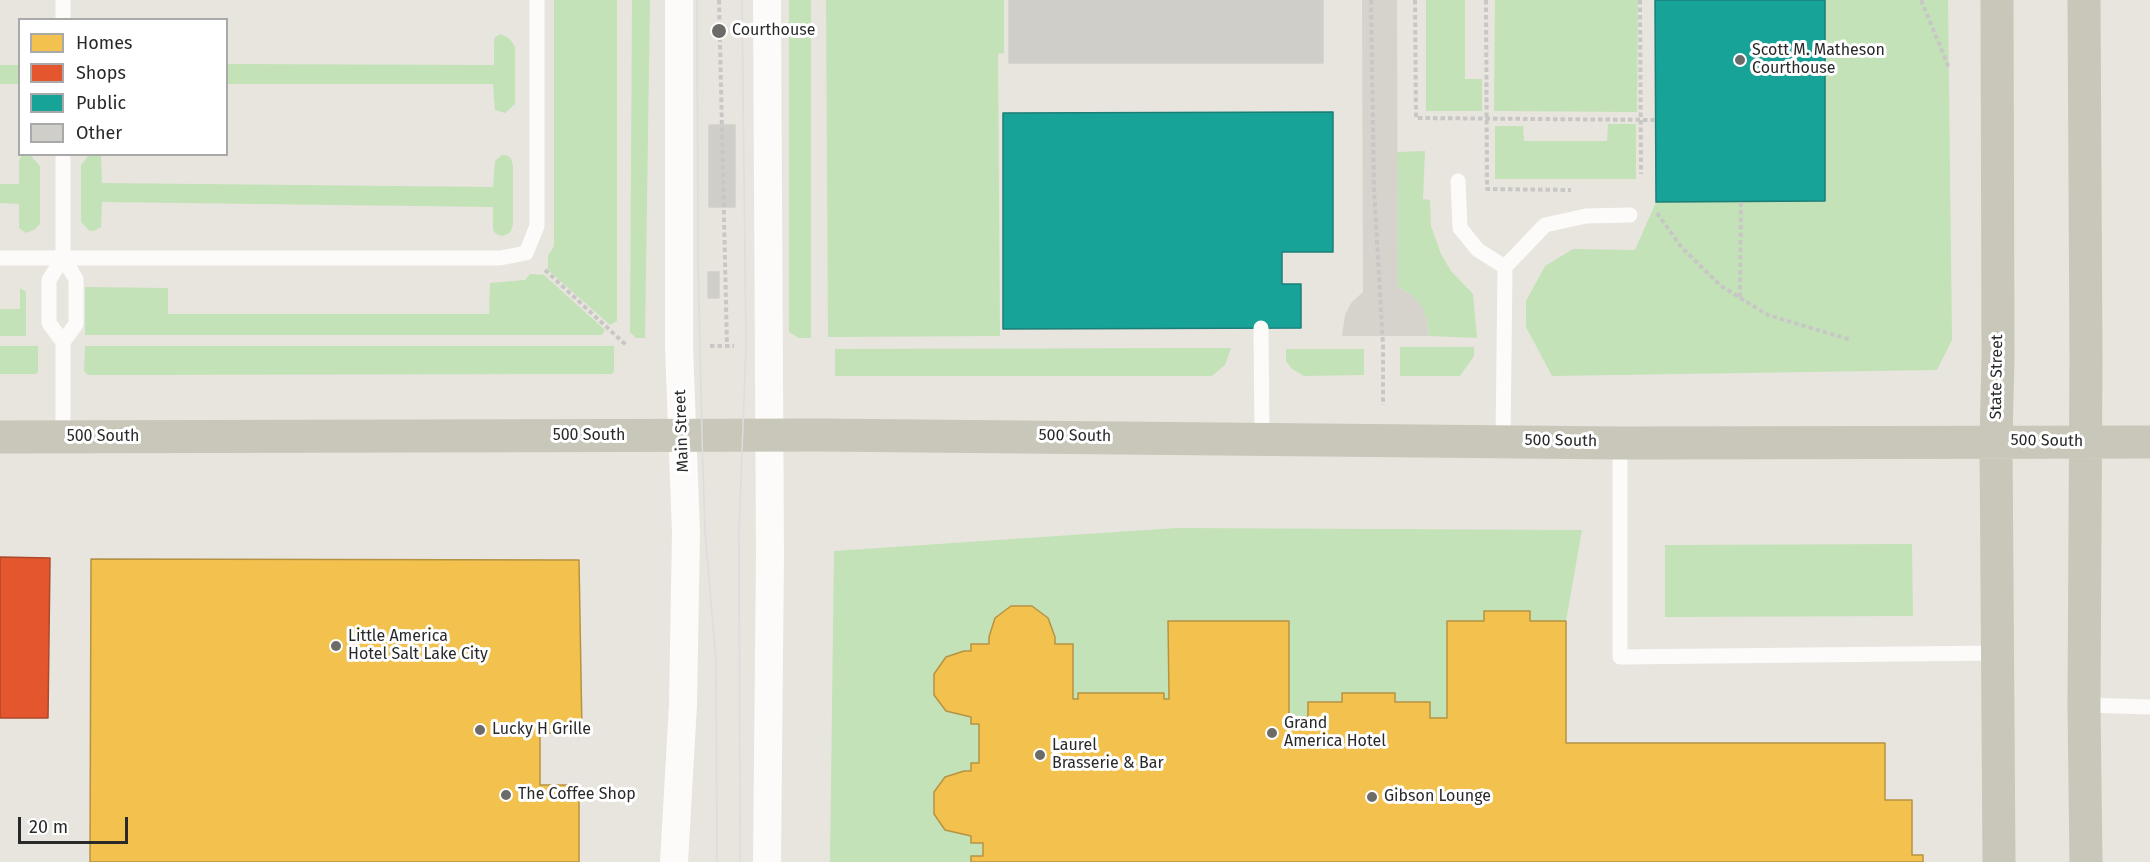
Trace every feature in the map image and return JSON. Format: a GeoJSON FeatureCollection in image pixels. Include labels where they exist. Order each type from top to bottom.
{"type":"FeatureCollection","features":[{"type":"Feature","properties":{"kind":"main road","name":"State Street"},"geometry":{"type":"LineString","coordinates":[[1997,0],[1998,356],[1996,441],[1999,862]]}},
{"type":"Feature","properties":{"kind":"main road"},"geometry":{"type":"LineString","coordinates":[[2084,0],[2086,862]]}},
{"type":"Feature","properties":{"kind":"main road","name":"500 South"},"geometry":{"type":"LineString","coordinates":[[0,437],[770,436],[1620,442],[2150,442]]}},
{"type":"Feature","properties":{"kind":"street","name":"Main Street"},"geometry":{"type":"LineString","coordinates":[[674,862],[686,532],[679,347],[679,0]]}},
{"type":"Feature","properties":{"kind":"street"},"geometry":{"type":"LineString","coordinates":[[767,0],[770,436],[767,862]]}},
{"type":"Feature","properties":{"kind":"lane"},"geometry":{"type":"LineString","coordinates":[[63,0],[63,18]]}},
{"type":"Feature","properties":{"kind":"lane"},"geometry":{"type":"LineString","coordinates":[[0,258],[500,258],[526,253],[537,226],[537,0]]}},
{"type":"Feature","properties":{"kind":"lane"},"geometry":{"type":"LineString","coordinates":[[63,156],[63,258],[76,279],[76,324],[63,342],[63,437]]}},
{"type":"Feature","properties":{"kind":"lane"},"geometry":{"type":"LineString","coordinates":[[1458,181],[1460,228],[1478,250],[1505,267]]}},
{"type":"Feature","properties":{"kind":"lane"},"geometry":{"type":"LineString","coordinates":[[1503,440],[1505,267],[1545,225],[1586,216],[1630,215]]}},
{"type":"Feature","properties":{"kind":"lane"},"geometry":{"type":"LineString","coordinates":[[63,258],[49,279],[49,323],[63,342]]}},
{"type":"Feature","properties":{"kind":"lane"},"geometry":{"type":"LineString","coordinates":[[1261,328],[1262,438]]}},
{"type":"Feature","properties":{"kind":"lane"},"geometry":{"type":"LineString","coordinates":[[1620,442],[1620,657],[1998,653]]}},
{"type":"Feature","properties":{"kind":"lane"},"geometry":{"type":"LineString","coordinates":[[2084,705],[2150,707]]}},
{"type":"Feature","properties":{"kind":"path"},"geometry":{"type":"LineString","coordinates":[[719,0],[727,346]]}},
{"type":"Feature","properties":{"kind":"path"},"geometry":{"type":"LineString","coordinates":[[1371,0],[1374,189],[1383,345],[1383,439]]}},
{"type":"Feature","properties":{"kind":"path"},"geometry":{"type":"LineString","coordinates":[[1415,0],[1416,118],[1656,120]]}},
{"type":"Feature","properties":{"kind":"path"},"geometry":{"type":"LineString","coordinates":[[1640,0],[1641,174]]}},
{"type":"Feature","properties":{"kind":"path"},"geometry":{"type":"LineString","coordinates":[[1921,0],[1949,68]]}},
{"type":"Feature","properties":{"kind":"path"},"geometry":{"type":"LineString","coordinates":[[1740,298],[1741,201]]}},
{"type":"Feature","properties":{"kind":"path"},"geometry":{"type":"LineString","coordinates":[[526,253],[626,345]]}},
{"type":"Feature","properties":{"kind":"path"},"geometry":{"type":"LineString","coordinates":[[708,346],[734,346]]}},
{"type":"Feature","properties":{"kind":"green space"},"geometry":{"type":"Polygon","coordinates":[[[554,0],[617,0],[617,321],[610,325],[548,270],[548,256],[554,246],[554,0]]]}},
{"type":"Feature","properties":{"kind":"green space"},"geometry":{"type":"Polygon","coordinates":[[[632,0],[650,0],[645,338],[636,338],[630,332],[632,0]]]}},
{"type":"Feature","properties":{"kind":"green space"},"geometry":{"type":"Polygon","coordinates":[[[789,0],[811,0],[811,338],[799,338],[789,332],[789,0]]]}},
{"type":"Feature","properties":{"kind":"green space"},"geometry":{"type":"Polygon","coordinates":[[[826,0],[1004,0],[1004,53],[998,54],[1000,336],[828,337],[826,0]]]}},
{"type":"Feature","properties":{"kind":"green space"},"geometry":{"type":"Polygon","coordinates":[[[1426,0],[1465,0],[1465,79],[1482,79],[1482,111],[1426,111],[1426,0]]]}},
{"type":"Feature","properties":{"kind":"green space"},"geometry":{"type":"Polygon","coordinates":[[[1495,0],[1638,0],[1637,112],[1494,111],[1495,0]]]}},
{"type":"Feature","properties":{"kind":"green space"},"geometry":{"type":"Polygon","coordinates":[[[1825,0],[1948,0],[1952,340],[1937,370],[1552,376],[1526,327],[1526,301],[1545,266],[1573,249],[1635,250],[1656,202],[1825,0]]]}},
{"type":"Feature","properties":{"kind":"green space"},"geometry":{"type":"Polygon","coordinates":[[[501,34],[510,39],[515,47],[515,104],[505,113],[495,110],[493,84],[228,84],[228,64],[494,65],[495,37],[501,34]]]}},
{"type":"Feature","properties":{"kind":"green space"},"geometry":{"type":"Polygon","coordinates":[[[0,65],[18,65],[18,84],[0,84],[0,65]]]}},
{"type":"Feature","properties":{"kind":"green space"},"geometry":{"type":"Polygon","coordinates":[[[1608,124],[1636,124],[1636,179],[1495,179],[1495,126],[1523,126],[1524,141],[1607,141],[1608,124]]]}},
{"type":"Feature","properties":{"kind":"green space"},"geometry":{"type":"Polygon","coordinates":[[[1425,151],[1423,199],[1430,200],[1431,226],[1441,254],[1451,271],[1473,294],[1477,338],[1429,336],[1427,320],[1412,295],[1398,287],[1397,152],[1425,151]]]}},
{"type":"Feature","properties":{"kind":"green space"},"geometry":{"type":"Polygon","coordinates":[[[502,155],[506,155],[511,158],[513,166],[513,224],[508,234],[502,236],[496,234],[493,230],[493,207],[102,202],[101,227],[90,231],[81,222],[81,165],[88,156],[101,156],[102,183],[493,187],[495,161],[502,155]]]}},
{"type":"Feature","properties":{"kind":"green space"},"geometry":{"type":"Polygon","coordinates":[[[21,156],[31,156],[40,166],[40,224],[34,230],[26,233],[19,228],[19,204],[0,203],[0,184],[19,184],[21,156]]]}},
{"type":"Feature","properties":{"kind":"green space"},"geometry":{"type":"Polygon","coordinates":[[[530,274],[544,275],[605,330],[602,335],[85,335],[85,287],[168,288],[168,314],[489,314],[490,283],[525,280],[530,274]]]}},
{"type":"Feature","properties":{"kind":"green space"},"geometry":{"type":"Polygon","coordinates":[[[20,288],[26,292],[26,336],[0,336],[0,309],[20,309],[20,288]]]}},
{"type":"Feature","properties":{"kind":"green space"},"geometry":{"type":"Polygon","coordinates":[[[0,346],[38,346],[38,372],[35,374],[0,374],[0,346]]]}},
{"type":"Feature","properties":{"kind":"green space"},"geometry":{"type":"Polygon","coordinates":[[[85,346],[614,346],[614,371],[612,374],[88,375],[84,371],[85,346]]]}},
{"type":"Feature","properties":{"kind":"green space"},"geometry":{"type":"Polygon","coordinates":[[[1400,347],[1474,347],[1474,356],[1460,376],[1400,376],[1400,347]]]}},
{"type":"Feature","properties":{"kind":"green space"},"geometry":{"type":"Polygon","coordinates":[[[1231,348],[1225,365],[1212,376],[835,376],[835,349],[1231,348]]]}},
{"type":"Feature","properties":{"kind":"green space"},"geometry":{"type":"Polygon","coordinates":[[[1286,349],[1364,349],[1364,375],[1304,376],[1292,369],[1286,361],[1286,349]]]}},
{"type":"Feature","properties":{"kind":"green space"},"geometry":{"type":"Polygon","coordinates":[[[1176,528],[1582,530],[1566,621],[1530,621],[1529,611],[1484,611],[1484,621],[1448,621],[1447,718],[1430,718],[1395,702],[1394,693],[1343,693],[1342,702],[1308,717],[1289,717],[1289,621],[1169,621],[1169,699],[1164,699],[1164,693],[1079,693],[1078,699],[1073,699],[1073,644],[1055,644],[1055,637],[1048,618],[1032,606],[995,618],[989,644],[971,644],[971,651],[946,657],[934,674],[934,695],[946,711],[971,717],[972,724],[979,724],[979,763],[972,763],[971,771],[945,777],[934,792],[934,814],[945,830],[971,836],[983,843],[983,856],[971,862],[830,862],[834,551],[1176,528]]]}},
{"type":"Feature","properties":{"kind":"green space"},"geometry":{"type":"Polygon","coordinates":[[[1912,544],[1913,616],[1665,617],[1665,545],[1912,544]]]}},
{"type":"Feature","properties":{"kind":"shaded area"},"geometry":{"type":"Polygon","coordinates":[[[1362,0],[1397,0],[1398,287],[1412,295],[1422,306],[1429,336],[1342,336],[1345,315],[1351,303],[1363,292],[1362,0]]]}},
{"type":"Feature","properties":{"kind":"building: Homes","name":"Little America Hotel Salt Lake City"},"geometry":{"type":"Polygon","coordinates":[[[91,559],[579,560],[582,733],[540,733],[540,785],[579,785],[579,862],[90,862],[91,559]]]}},
{"type":"Feature","properties":{"kind":"building: Homes","name":"Grand America Hotel"},"geometry":{"type":"Polygon","coordinates":[[[1011,606],[1032,606],[1048,618],[1055,637],[1055,644],[1073,644],[1073,699],[1078,699],[1078,693],[1164,693],[1164,699],[1169,699],[1168,621],[1289,621],[1289,717],[1308,717],[1308,702],[1342,702],[1342,693],[1395,693],[1395,702],[1430,702],[1430,718],[1447,718],[1447,621],[1484,621],[1484,611],[1530,611],[1530,621],[1566,621],[1566,743],[1885,743],[1885,800],[1912,800],[1912,855],[1923,855],[1923,862],[971,862],[971,856],[983,856],[983,843],[971,843],[971,836],[945,830],[934,814],[934,792],[945,777],[971,771],[971,763],[979,763],[979,724],[971,724],[971,717],[946,711],[934,695],[934,674],[946,657],[971,651],[971,644],[989,644],[995,618],[1011,606]]]}},
{"type":"Feature","properties":{"kind":"building: Shops"},"geometry":{"type":"Polygon","coordinates":[[[0,557],[50,558],[48,718],[0,718],[0,557]]]}},
{"type":"Feature","properties":{"kind":"building: Public","name":"Scott M. Matheson Courthouse"},"geometry":{"type":"Polygon","coordinates":[[[1655,0],[1825,0],[1825,201],[1656,202],[1655,0]]]}},
{"type":"Feature","properties":{"kind":"building: Public"},"geometry":{"type":"Polygon","coordinates":[[[1333,112],[1333,252],[1282,252],[1282,284],[1301,284],[1301,328],[1003,329],[1003,113],[1333,112]]]}},
{"type":"Feature","properties":{"kind":"building: Other"},"geometry":{"type":"Polygon","coordinates":[[[1009,0],[1323,0],[1323,63],[1009,63],[1009,0]]]}},
{"type":"Feature","properties":{"kind":"building: Other"},"geometry":{"type":"Polygon","coordinates":[[[709,125],[735,125],[735,207],[709,207],[709,125]]]}},
{"type":"Feature","properties":{"kind":"building: Other"},"geometry":{"type":"Polygon","coordinates":[[[708,272],[719,272],[719,298],[708,298],[708,272]]]}},
{"type":"Feature","properties":{"kind":"tram line"},"geometry":{"type":"LineString","coordinates":[[697,0],[698,256],[702,436],[705,532],[716,660],[717,862]]}},
{"type":"Feature","properties":{"kind":"tram line"},"geometry":{"type":"LineString","coordinates":[[740,862],[739,532],[746,346],[742,0]]}},
{"type":"Feature","properties":{"kind":"place","name":"Courthouse"},"geometry":{"type":"Point","coordinates":[719,31]}},
{"type":"Feature","properties":{"kind":"place","name":"Scott M. Matheson Courthouse"},"geometry":{"type":"Point","coordinates":[1740,60]}},
{"type":"Feature","properties":{"kind":"place","name":"Little America Hotel Salt Lake City"},"geometry":{"type":"Point","coordinates":[336,646]}},
{"type":"Feature","properties":{"kind":"place","name":"Lucky H Grille"},"geometry":{"type":"Point","coordinates":[480,730]}},
{"type":"Feature","properties":{"kind":"place","name":"Grand America Hotel"},"geometry":{"type":"Point","coordinates":[1272,733]}},
{"type":"Feature","properties":{"kind":"place","name":"Laurel Brasserie & Bar"},"geometry":{"type":"Point","coordinates":[1040,755]}},
{"type":"Feature","properties":{"kind":"place","name":"The Coffee Shop"},"geometry":{"type":"Point","coordinates":[506,795]}},
{"type":"Feature","properties":{"kind":"place","name":"Gibson Lounge"},"geometry":{"type":"Point","coordinates":[1372,797]}}]}
